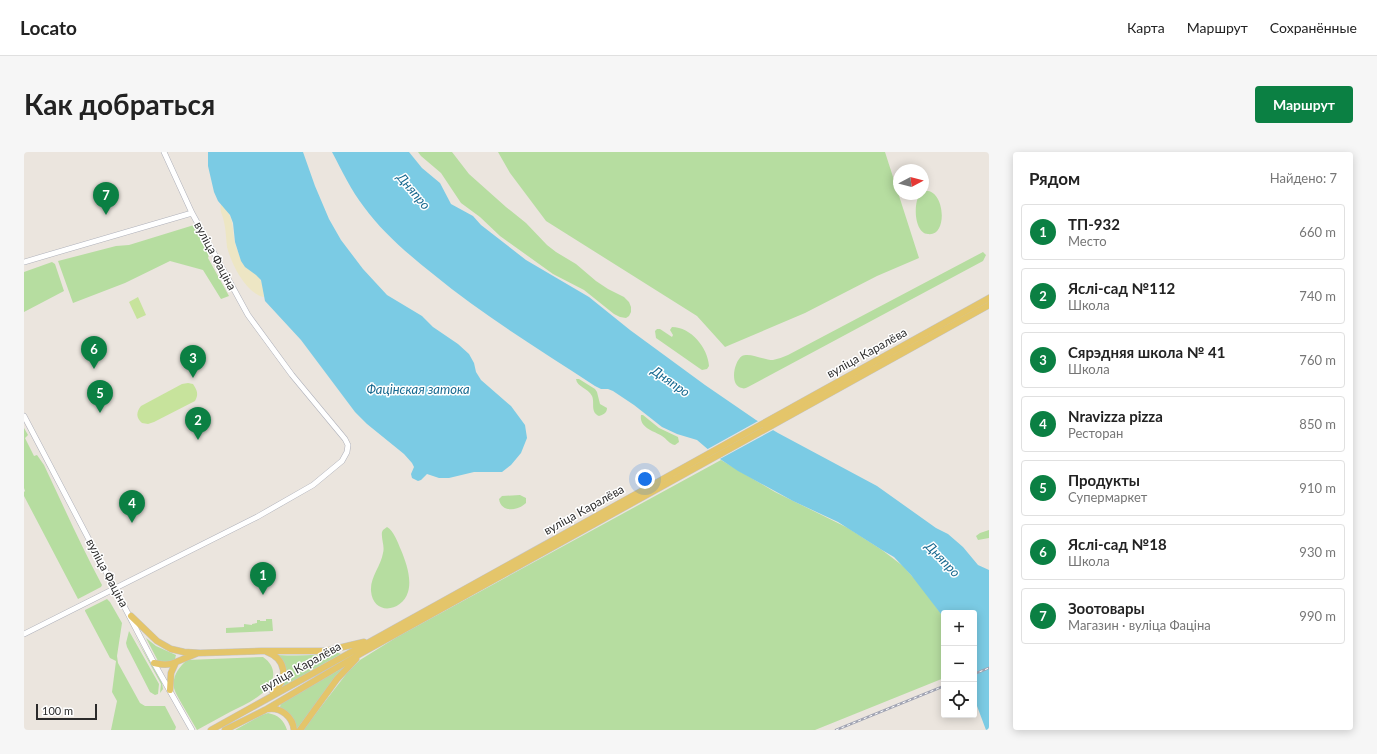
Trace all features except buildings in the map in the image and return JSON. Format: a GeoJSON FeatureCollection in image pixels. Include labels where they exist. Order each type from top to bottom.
{"type":"FeatureCollection","features":[{"type":"Feature","properties":{"kind":"main road","name":"вуліца Каралёва"},"geometry":{"type":"LineString","coordinates":[[861,373],[989,298]]}},
{"type":"Feature","properties":{"kind":"main road","name":"вуліца Каралёва"},"geometry":{"type":"LineString","coordinates":[[213,729],[372,640],[861,373],[989,305]]}},
{"type":"Feature","properties":{"kind":"main road","name":"вуліца Каралёва"},"geometry":{"type":"LineString","coordinates":[[225,730],[265,710],[360,654],[653,487]]}},
{"type":"Feature","properties":{"kind":"main road"},"geometry":{"type":"LineString","coordinates":[[130,616],[157,642],[166,647],[200,653],[326,651],[372,640]]}},
{"type":"Feature","properties":{"kind":"main road"},"geometry":{"type":"LineString","coordinates":[[260,703],[278,688],[282,682],[283,670],[278,659],[274,655],[261,651]]}},
{"type":"Feature","properties":{"kind":"main road"},"geometry":{"type":"LineString","coordinates":[[154,663],[163,665],[172,664],[200,653]]}},
{"type":"Feature","properties":{"kind":"main road"},"geometry":{"type":"LineString","coordinates":[[300,730],[337,678],[360,654]]}},
{"type":"Feature","properties":{"kind":"main road"},"geometry":{"type":"LineString","coordinates":[[170,690],[171,673],[176,662]]}},
{"type":"Feature","properties":{"kind":"main road"},"geometry":{"type":"LineString","coordinates":[[265,710],[273,708],[286,713],[291,720],[294,730]]}},
{"type":"Feature","properties":{"kind":"street"},"geometry":{"type":"LineString","coordinates":[[164,152],[192,213]]}},
{"type":"Feature","properties":{"kind":"street","name":"вуліца Фаціна"},"geometry":{"type":"LineString","coordinates":[[24,262],[192,213],[236,296],[248,314],[292,375],[346,439],[348,445],[347,452],[342,461],[313,485],[257,517],[115,588]]}},
{"type":"Feature","properties":{"kind":"street","name":"вуліца Фаціна"},"geometry":{"type":"LineString","coordinates":[[24,416],[154,663],[192,730]]}},
{"type":"Feature","properties":{"kind":"street"},"geometry":{"type":"LineString","coordinates":[[24,634],[115,588]]}},
{"type":"Feature","properties":{"kind":"green space"},"geometry":{"type":"Polygon","coordinates":[[[418,152],[452,152],[469,174],[526,223],[547,245],[576,264],[596,281],[624,297],[629,302],[631,307],[629,316],[626,318],[614,314],[584,290],[553,274],[500,236],[480,217],[461,203],[441,173],[418,152]]]}},
{"type":"Feature","properties":{"kind":"green space"},"geometry":{"type":"Polygon","coordinates":[[[498,152],[885,152],[893,177],[893,200],[900,200],[919,258],[877,276],[805,313],[725,347],[697,316],[546,221],[510,173],[498,152]]]}},
{"type":"Feature","properties":{"kind":"green space"},"geometry":{"type":"Polygon","coordinates":[[[929,192],[936,196],[940,203],[942,212],[939,228],[935,233],[928,234],[920,229],[916,217],[917,200],[929,200],[929,192]]]}},
{"type":"Feature","properties":{"kind":"green space"},"geometry":{"type":"Polygon","coordinates":[[[194,225],[209,255],[208,258],[229,296],[221,299],[203,270],[170,261],[125,283],[73,303],[58,261],[116,246],[129,245],[194,225]]]}},
{"type":"Feature","properties":{"kind":"green space"},"geometry":{"type":"Polygon","coordinates":[[[983,252],[986,255],[983,261],[748,387],[743,388],[735,383],[735,368],[742,356],[749,355],[769,360],[779,359],[983,252]]]}},
{"type":"Feature","properties":{"kind":"green space"},"geometry":{"type":"Polygon","coordinates":[[[52,262],[55,264],[64,291],[24,312],[24,272],[52,262]]]}},
{"type":"Feature","properties":{"kind":"green space"},"geometry":{"type":"Polygon","coordinates":[[[138,297],[146,315],[137,319],[129,302],[138,297]]]}},
{"type":"Feature","properties":{"kind":"green space"},"geometry":{"type":"Polygon","coordinates":[[[672,327],[686,331],[702,346],[708,359],[709,366],[707,369],[702,370],[656,338],[655,331],[657,329],[660,329],[672,337],[673,335],[670,330],[672,327]]]}},
{"type":"Feature","properties":{"kind":"green space"},"geometry":{"type":"Polygon","coordinates":[[[576,379],[579,379],[595,389],[600,404],[607,408],[604,414],[599,416],[596,414],[592,396],[578,384],[576,379]]]}},
{"type":"Feature","properties":{"kind":"green space"},"geometry":{"type":"Polygon","coordinates":[[[182,384],[193,384],[196,390],[197,396],[195,401],[154,422],[148,424],[140,421],[137,415],[141,406],[182,384]]]}},
{"type":"Feature","properties":{"kind":"green space"},"geometry":{"type":"Polygon","coordinates":[[[641,415],[659,428],[678,437],[679,442],[675,445],[670,443],[662,436],[645,426],[642,423],[641,415]]]}},
{"type":"Feature","properties":{"kind":"green space"},"geometry":{"type":"Polygon","coordinates":[[[24,428],[28,435],[25,438],[34,456],[37,455],[44,465],[102,585],[101,587],[78,599],[24,496],[24,428]]]}},
{"type":"Feature","properties":{"kind":"green space"},"geometry":{"type":"Polygon","coordinates":[[[721,460],[775,492],[848,528],[882,550],[903,566],[921,586],[941,614],[941,679],[815,730],[303,730],[347,673],[360,660],[397,637],[721,460]]]}},
{"type":"Feature","properties":{"kind":"green space"},"geometry":{"type":"Polygon","coordinates":[[[520,495],[526,498],[526,503],[519,508],[506,509],[500,504],[499,499],[502,496],[520,495]]]}},
{"type":"Feature","properties":{"kind":"green space"},"geometry":{"type":"Polygon","coordinates":[[[387,527],[394,534],[401,550],[409,576],[409,587],[405,599],[400,604],[394,607],[382,608],[377,605],[373,599],[371,586],[382,558],[382,532],[387,527]]]}},
{"type":"Feature","properties":{"kind":"green space"},"geometry":{"type":"Polygon","coordinates":[[[989,530],[989,538],[978,540],[976,536],[989,530]]]}},
{"type":"Feature","properties":{"kind":"green space"},"geometry":{"type":"Polygon","coordinates":[[[107,599],[122,623],[117,656],[118,663],[140,703],[145,706],[165,706],[176,727],[175,730],[111,730],[117,701],[112,692],[116,661],[110,658],[85,611],[107,599]]]}},
{"type":"Feature","properties":{"kind":"green space"},"geometry":{"type":"Polygon","coordinates":[[[266,619],[272,619],[273,631],[226,633],[226,628],[244,627],[244,624],[252,625],[257,623],[257,620],[266,621],[266,619]]]}},
{"type":"Feature","properties":{"kind":"green space"},"geometry":{"type":"Polygon","coordinates":[[[129,631],[159,684],[158,694],[155,695],[150,692],[127,647],[126,643],[129,631]]]}},
{"type":"Feature","properties":{"kind":"green space"},"geometry":{"type":"Polygon","coordinates":[[[132,631],[162,683],[163,689],[160,693],[161,684],[132,631]]]}},
{"type":"Feature","properties":{"kind":"green space"},"geometry":{"type":"Polygon","coordinates":[[[146,638],[156,646],[176,655],[175,659],[167,662],[158,661],[146,638]]]}},
{"type":"Feature","properties":{"kind":"green space"},"geometry":{"type":"Polygon","coordinates":[[[336,652],[341,654],[283,687],[285,666],[277,655],[292,656],[336,652]]]}},
{"type":"Feature","properties":{"kind":"green space"},"geometry":{"type":"Polygon","coordinates":[[[263,657],[268,661],[273,671],[272,681],[265,691],[257,698],[197,730],[177,696],[174,688],[175,676],[181,666],[187,660],[263,657]]]}},
{"type":"Feature","properties":{"kind":"green space"},"geometry":{"type":"Polygon","coordinates":[[[344,667],[296,730],[287,712],[280,707],[281,703],[344,667]]]}},
{"type":"Feature","properties":{"kind":"green space"},"geometry":{"type":"Polygon","coordinates":[[[268,713],[280,718],[287,730],[235,730],[262,715],[268,713]]]}},
{"type":"Feature","properties":{"kind":"sand"},"geometry":{"type":"Polygon","coordinates":[[[221,204],[228,212],[231,220],[235,244],[242,262],[260,279],[264,297],[257,295],[245,284],[232,261],[227,247],[225,225],[220,209],[221,204]]]}},
{"type":"Feature","properties":{"kind":"water","name":"Фацінская затока"},"geometry":{"type":"Polygon","coordinates":[[[208,152],[303,152],[329,219],[341,240],[363,269],[387,295],[422,316],[433,327],[458,344],[469,354],[481,380],[511,406],[525,425],[527,438],[521,453],[511,465],[502,472],[474,472],[449,478],[439,478],[427,474],[418,481],[412,478],[411,474],[414,467],[412,463],[404,454],[367,424],[355,412],[301,340],[265,301],[261,280],[245,267],[241,261],[235,242],[233,223],[230,215],[218,201],[214,192],[208,166],[208,152]]]}},
{"type":"Feature","properties":{"kind":"water","name":"Дняпро"},"geometry":{"type":"Polygon","coordinates":[[[332,152],[409,152],[422,168],[440,183],[451,204],[473,216],[481,225],[526,260],[589,297],[630,330],[756,420],[877,486],[936,528],[948,534],[963,547],[978,565],[989,570],[989,730],[986,730],[977,706],[977,610],[941,610],[941,614],[911,575],[894,557],[838,522],[793,501],[738,471],[717,457],[697,440],[677,434],[662,427],[613,391],[601,389],[595,386],[512,332],[452,289],[396,243],[371,217],[347,180],[332,152]]]}},
{"type":"Feature","properties":{"kind":"pier"},"geometry":{"type":"Polygon","coordinates":[[[760,420],[775,429],[718,460],[706,450],[760,420]]]}},
{"type":"Feature","properties":{"kind":"railway"},"geometry":{"type":"LineString","coordinates":[[977,673],[989,668]]}},
{"type":"Feature","properties":{"kind":"railway"},"geometry":{"type":"LineString","coordinates":[[836,730],[941,687]]}},
{"type":"Feature","properties":{"kind":"place","name":"Зоотовары"},"geometry":{"type":"Point","coordinates":[106,215]}},
{"type":"Feature","properties":{"kind":"place","name":"Яслі-сад №18"},"geometry":{"type":"Point","coordinates":[94,369]}},
{"type":"Feature","properties":{"kind":"place","name":"Сярэдняя школа № 41"},"geometry":{"type":"Point","coordinates":[193,378]}},
{"type":"Feature","properties":{"kind":"place","name":"Продукты"},"geometry":{"type":"Point","coordinates":[100,413]}},
{"type":"Feature","properties":{"kind":"place","name":"Яслі-сад №112"},"geometry":{"type":"Point","coordinates":[198,440]}},
{"type":"Feature","properties":{"kind":"place","name":"Nravizza pizza"},"geometry":{"type":"Point","coordinates":[132,523]}},
{"type":"Feature","properties":{"kind":"place","name":"ТП-932"},"geometry":{"type":"Point","coordinates":[263,595]}}]}
